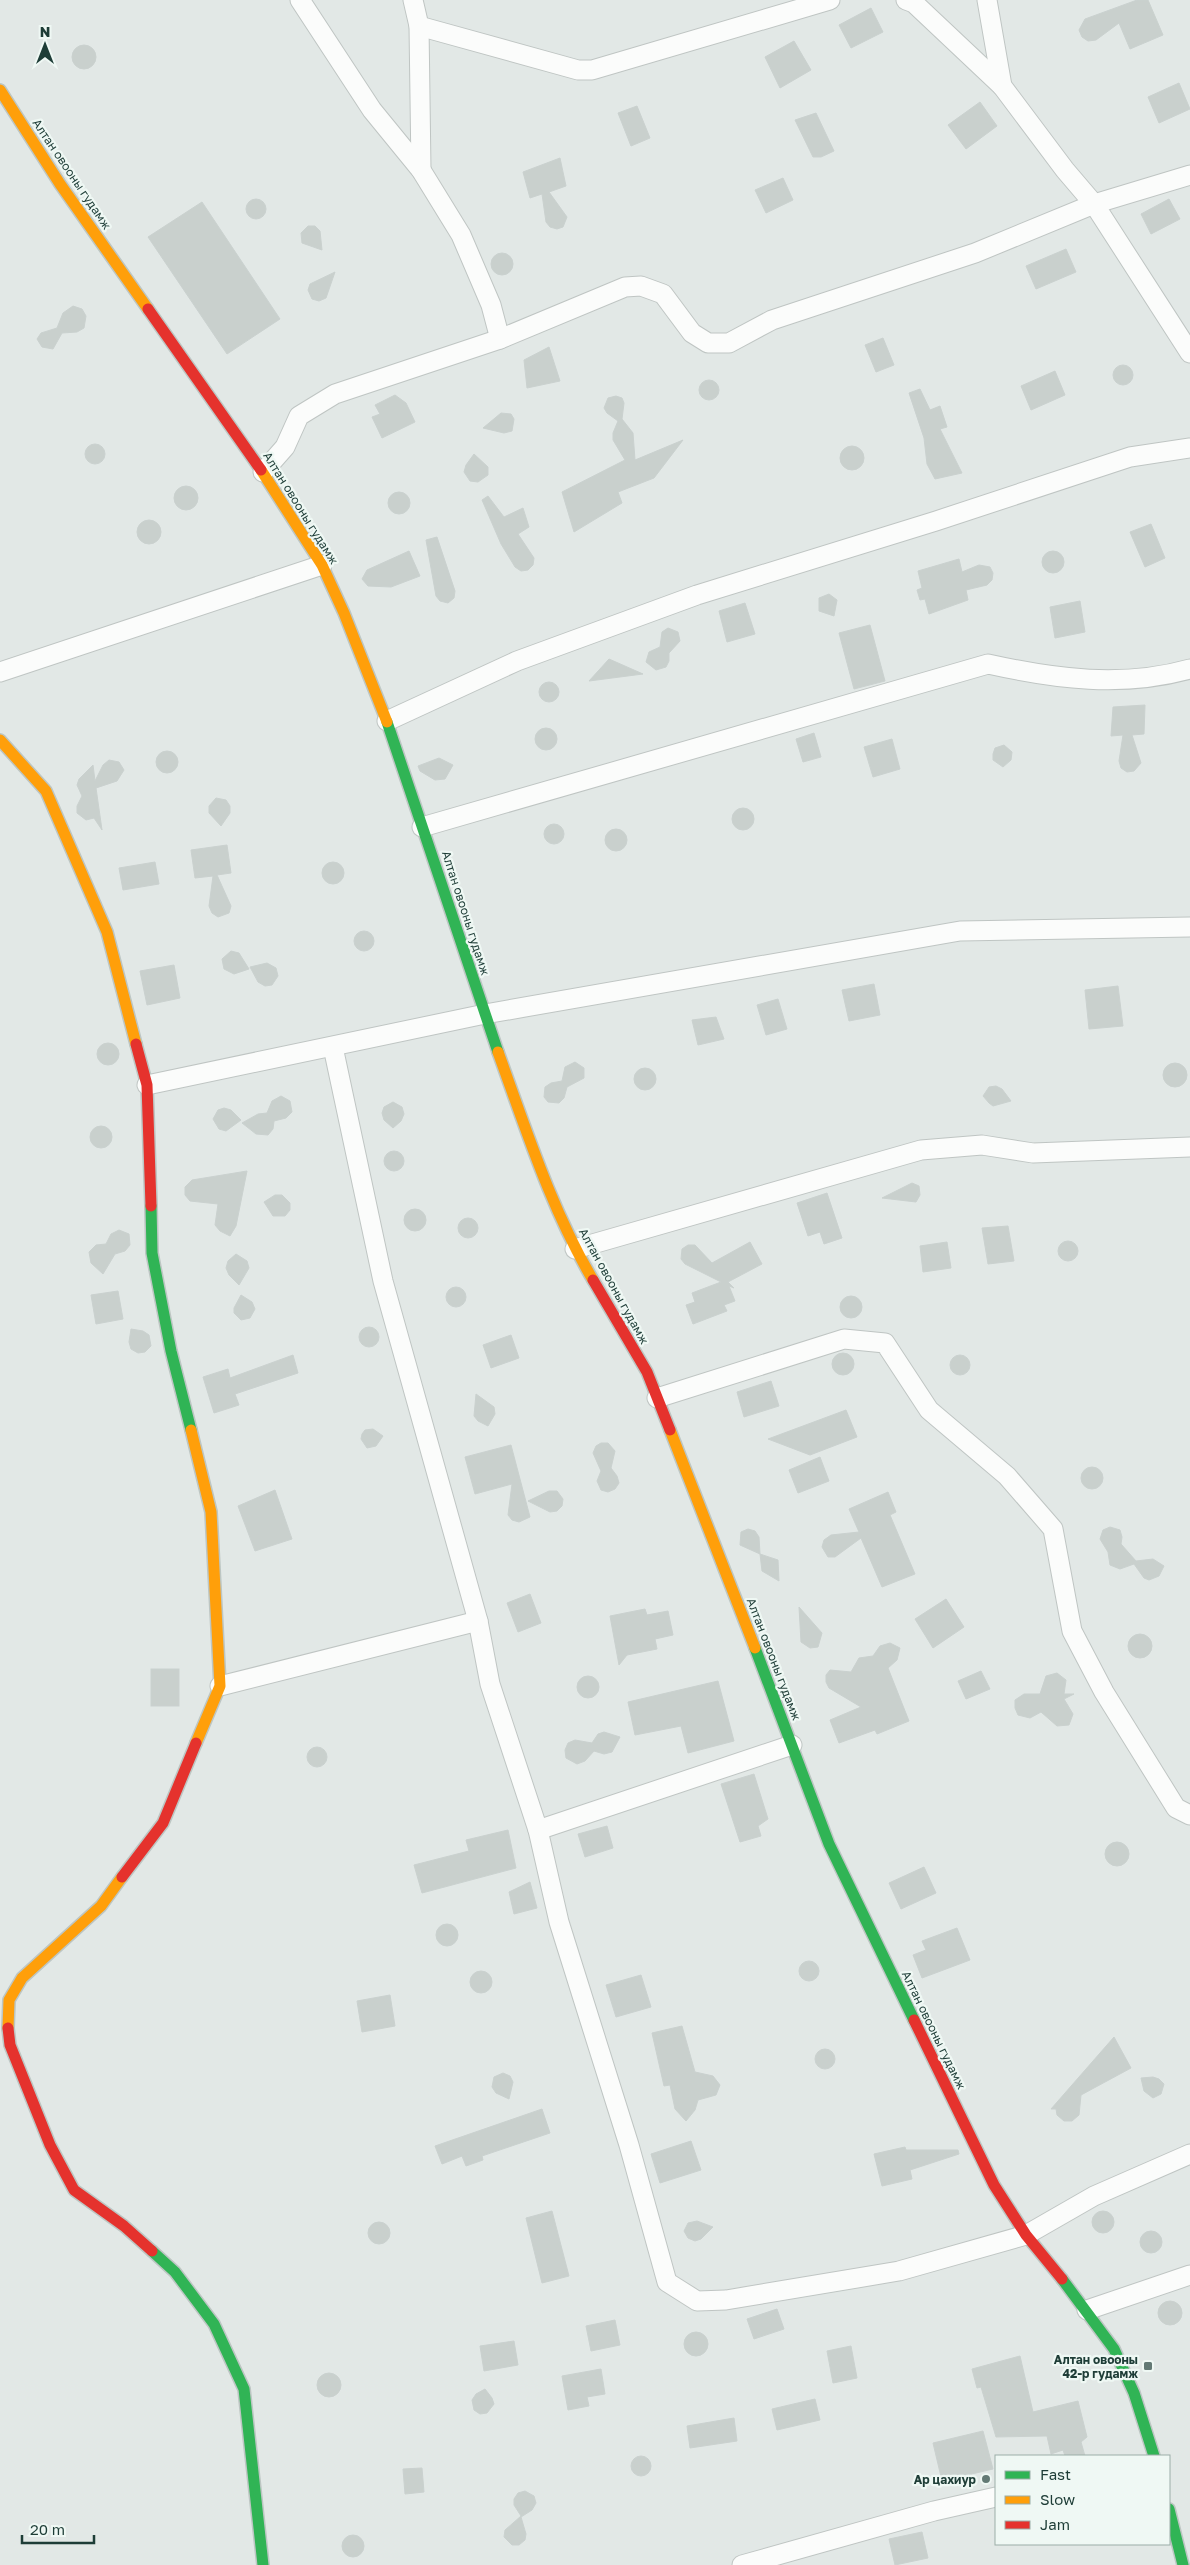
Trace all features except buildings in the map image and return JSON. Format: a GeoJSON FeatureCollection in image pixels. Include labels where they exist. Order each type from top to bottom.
{"type":"FeatureCollection","features":[{"type":"Feature","properties":{"kind":"main road","name":"Алтан овооны гудамж"},"geometry":{"type":"LineString","coordinates":[[0,90],[60,184],[263,472],[322,564],[386,721],[485,1014],[540,1167],[575,1249],[647,1372],[837,1862],[994,2185],[1026,2235],[1087,2310],[1114,2349],[1134,2393],[1154,2455]]}},
{"type":"Feature","properties":{"kind":"main road"},"geometry":{"type":"LineString","coordinates":[[0,740],[46,791],[107,932],[147,1086],[152,1253],[170,1351],[211,1512],[220,1686],[163,1823],[101,1906],[22,1978],[9,2000],[6,2020],[10,2045],[17,2064],[50,2146],[74,2190],[124,2226],[175,2272],[214,2324],[244,2390],[264,2565]]}},
{"type":"Feature","properties":{"kind":"main road"},"geometry":{"type":"LineString","coordinates":[[1170,2513],[1184,2565]]}},
{"type":"Feature","properties":{"kind":"street"},"geometry":{"type":"LineString","coordinates":[[300,0],[372,110],[421,170],[461,235],[491,305],[500,339]]}},
{"type":"Feature","properties":{"kind":"street"},"geometry":{"type":"LineString","coordinates":[[413,0],[419,26],[421,170]]}},
{"type":"Feature","properties":{"kind":"street"},"geometry":{"type":"LineString","coordinates":[[419,26],[578,70],[592,70],[830,0]]}},
{"type":"Feature","properties":{"kind":"street"},"geometry":{"type":"LineString","coordinates":[[906,0],[914,3],[1002,86],[1064,170],[1094,204],[1190,353]]}},
{"type":"Feature","properties":{"kind":"street"},"geometry":{"type":"LineString","coordinates":[[987,0],[1002,86]]}},
{"type":"Feature","properties":{"kind":"street"},"geometry":{"type":"LineString","coordinates":[[263,472],[285,446],[299,416],[335,394],[500,339],[626,287],[641,286],[663,294],[692,333],[708,342],[728,342],[772,320],[975,253],[1094,204],[1190,175]]}},
{"type":"Feature","properties":{"kind":"street"},"geometry":{"type":"LineString","coordinates":[[386,721],[517,661],[697,595],[936,521],[1130,456],[1190,448]]}},
{"type":"Feature","properties":{"kind":"street"},"geometry":{"type":"LineString","coordinates":[[0,672],[322,564]]}},
{"type":"Feature","properties":{"kind":"street"},"geometry":{"type":"LineString","coordinates":[[422,827],[988,664],[1039,676],[1114,682],[1161,677],[1190,669]]}},
{"type":"Feature","properties":{"kind":"street"},"geometry":{"type":"LineString","coordinates":[[147,1086],[485,1014],[960,931],[1190,926]]}},
{"type":"Feature","properties":{"kind":"street"},"geometry":{"type":"LineString","coordinates":[[333,1046],[383,1280],[478,1621],[490,1684],[538,1830],[559,1922],[629,2146],[667,2282],[697,2301],[726,2300],[899,2271],[1026,2235],[1094,2196],[1190,2154]]}},
{"type":"Feature","properties":{"kind":"street"},"geometry":{"type":"LineString","coordinates":[[575,1249],[920,1150],[982,1145],[1033,1153],[1190,1147]]}},
{"type":"Feature","properties":{"kind":"street"},"geometry":{"type":"LineString","coordinates":[[657,1398],[844,1339],[885,1343],[929,1410],[1007,1476],[1053,1529],[1072,1631],[1104,1692],[1176,1808],[1190,1815]]}},
{"type":"Feature","properties":{"kind":"street"},"geometry":{"type":"LineString","coordinates":[[220,1686],[478,1621]]}},
{"type":"Feature","properties":{"kind":"street"},"geometry":{"type":"LineString","coordinates":[[538,1830],[792,1744]]}},
{"type":"Feature","properties":{"kind":"street"},"geometry":{"type":"LineString","coordinates":[[1087,2310],[1190,2275]]}},
{"type":"Feature","properties":{"kind":"street"},"geometry":{"type":"LineString","coordinates":[[742,2565],[934,2512],[995,2497]]}},
{"type":"Feature","properties":{"kind":"traffic: fast"},"geometry":{"type":"LineString","coordinates":[[387,722],[498,1052]]}},
{"type":"Feature","properties":{"kind":"traffic: fast"},"geometry":{"type":"LineString","coordinates":[[151,1206],[152,1253],[171,1351],[191,1430]]}},
{"type":"Feature","properties":{"kind":"traffic: fast"},"geometry":{"type":"LineString","coordinates":[[755,1648],[829,1844],[914,2020]]}},
{"type":"Feature","properties":{"kind":"traffic: fast"},"geometry":{"type":"LineString","coordinates":[[152,2251],[175,2272],[214,2324],[244,2389],[263,2565]]}},
{"type":"Feature","properties":{"kind":"traffic: fast"},"geometry":{"type":"LineString","coordinates":[[1062,2279],[1114,2349],[1134,2393],[1154,2455]]}},
{"type":"Feature","properties":{"kind":"traffic: fast"},"geometry":{"type":"LineString","coordinates":[[1170,2513],[1183,2565]]}},
{"type":"Feature","properties":{"kind":"traffic: slow"},"geometry":{"type":"LineString","coordinates":[[0,90],[60,184],[148,309]]}},
{"type":"Feature","properties":{"kind":"traffic: slow"},"geometry":{"type":"LineString","coordinates":[[261,470],[322,565],[344,613],[387,722]]}},
{"type":"Feature","properties":{"kind":"traffic: slow"},"geometry":{"type":"LineString","coordinates":[[0,740],[46,791],[107,932],[136,1044]]}},
{"type":"Feature","properties":{"kind":"traffic: slow"},"geometry":{"type":"LineString","coordinates":[[498,1052],[552,1197],[564,1225],[593,1280]]}},
{"type":"Feature","properties":{"kind":"traffic: slow"},"geometry":{"type":"LineString","coordinates":[[191,1430],[211,1512],[220,1686],[196,1743]]}},
{"type":"Feature","properties":{"kind":"traffic: slow"},"geometry":{"type":"LineString","coordinates":[[670,1430],[755,1648]]}},
{"type":"Feature","properties":{"kind":"traffic: slow"},"geometry":{"type":"LineString","coordinates":[[8,2028],[9,2000],[22,1978],[101,1906],[122,1877]]}},
{"type":"Feature","properties":{"kind":"traffic: jam"},"geometry":{"type":"LineString","coordinates":[[148,309],[261,470]]}},
{"type":"Feature","properties":{"kind":"traffic: jam"},"geometry":{"type":"LineString","coordinates":[[136,1044],[147,1085],[151,1206]]}},
{"type":"Feature","properties":{"kind":"traffic: jam"},"geometry":{"type":"LineString","coordinates":[[593,1280],[647,1372],[670,1430]]}},
{"type":"Feature","properties":{"kind":"traffic: jam"},"geometry":{"type":"LineString","coordinates":[[122,1877],[163,1823],[196,1743]]}},
{"type":"Feature","properties":{"kind":"traffic: jam"},"geometry":{"type":"LineString","coordinates":[[914,2020],[994,2185],[1026,2235],[1062,2279]]}},
{"type":"Feature","properties":{"kind":"traffic: jam"},"geometry":{"type":"LineString","coordinates":[[8,2028],[10,2045],[50,2145],[74,2190],[124,2226],[152,2251]]}},
{"type":"Feature","properties":{"kind":"place","name":"Алтан овооны 42-р гудамж"},"geometry":{"type":"Point","coordinates":[1148,2366]}},
{"type":"Feature","properties":{"kind":"place","name":"Ар цахиур"},"geometry":{"type":"Point","coordinates":[986,2479]}}]}
